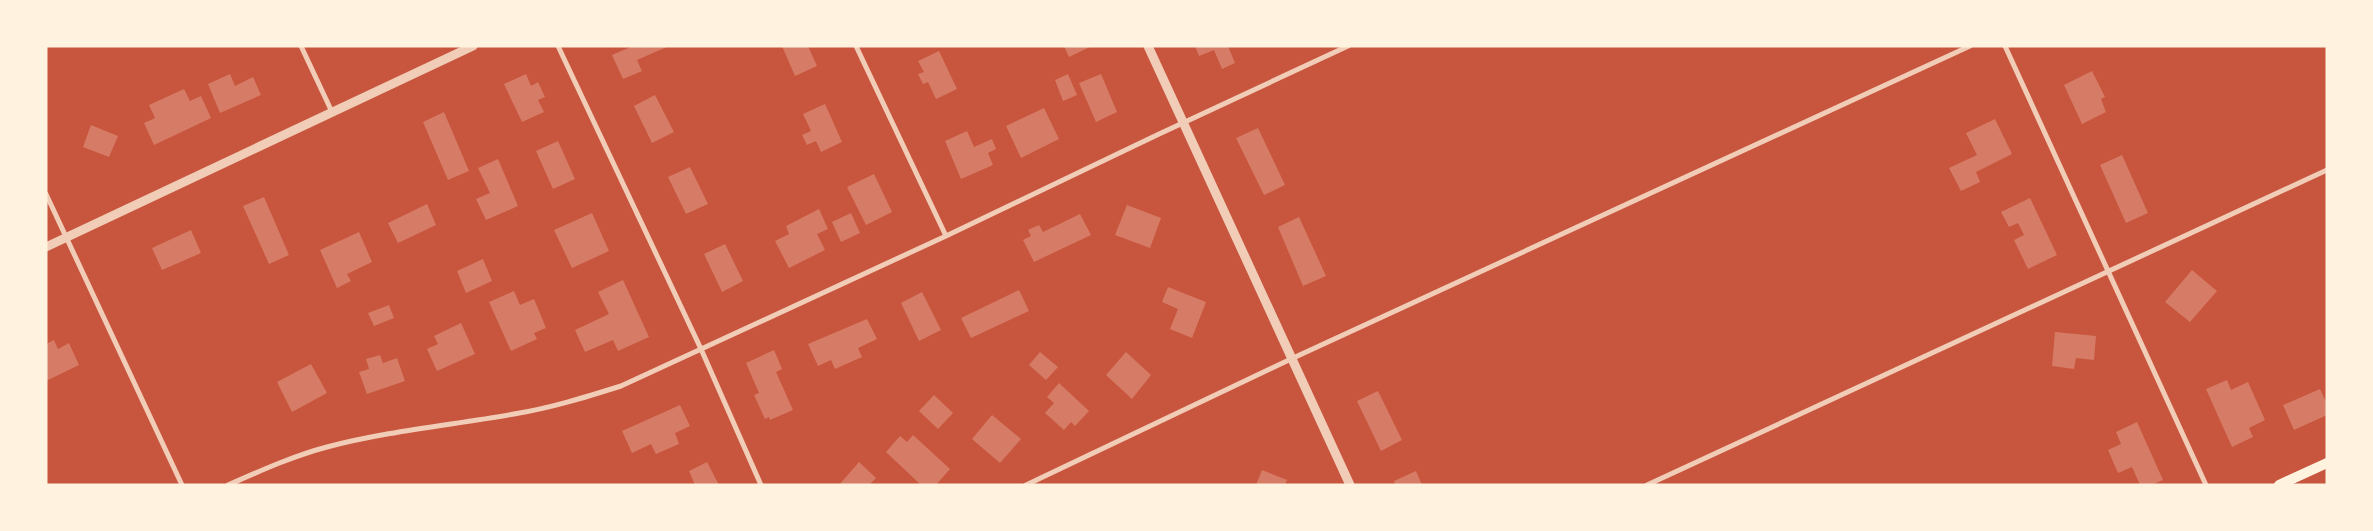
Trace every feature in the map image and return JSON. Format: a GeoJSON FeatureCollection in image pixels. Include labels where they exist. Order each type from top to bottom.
{"type":"FeatureCollection","features":[{"type":"Feature","properties":{"kind":"main road"},"geometry":{"type":"LineString","coordinates":[[2279,485],[2327,463]]}},
{"type":"Feature","properties":{"kind":"street"},"geometry":{"type":"LineString","coordinates":[[302,46],[332,112]]}},
{"type":"Feature","properties":{"kind":"street"},"geometry":{"type":"LineString","coordinates":[[46,247],[473,46]]}},
{"type":"Feature","properties":{"kind":"street"},"geometry":{"type":"LineString","coordinates":[[558,46],[701,349],[761,485]]}},
{"type":"Feature","properties":{"kind":"street"},"geometry":{"type":"LineString","coordinates":[[856,46],[946,236]]}},
{"type":"Feature","properties":{"kind":"street"},"geometry":{"type":"LineString","coordinates":[[1148,46],[1350,485]]}},
{"type":"Feature","properties":{"kind":"street"},"geometry":{"type":"LineString","coordinates":[[228,485],[270,466],[334,446],[566,403],[621,386],[946,236],[1183,122],[1348,46]]}},
{"type":"Feature","properties":{"kind":"street"},"geometry":{"type":"LineString","coordinates":[[1026,485],[1291,359],[1970,46]]}},
{"type":"Feature","properties":{"kind":"street"},"geometry":{"type":"LineString","coordinates":[[2005,46],[2206,485]]}},
{"type":"Feature","properties":{"kind":"street"},"geometry":{"type":"LineString","coordinates":[[1647,485],[2327,170]]}},
{"type":"Feature","properties":{"kind":"street"},"geometry":{"type":"LineString","coordinates":[[46,194],[182,485]]}},
{"type":"Feature","properties":{"kind":"building"},"geometry":{"type":"Polygon","coordinates":[[[633,46],[669,46],[637,60],[642,71],[623,79],[612,55],[633,46]]]}},
{"type":"Feature","properties":{"kind":"building"},"geometry":{"type":"Polygon","coordinates":[[[782,46],[808,46],[817,66],[795,76],[782,46]]]}},
{"type":"Feature","properties":{"kind":"building"},"geometry":{"type":"Polygon","coordinates":[[[1064,46],[1092,46],[1069,57],[1064,46]]]}},
{"type":"Feature","properties":{"kind":"building"},"geometry":{"type":"Polygon","coordinates":[[[1195,46],[1228,46],[1235,63],[1222,69],[1214,50],[1199,56],[1195,46]]]}},
{"type":"Feature","properties":{"kind":"building"},"geometry":{"type":"Polygon","coordinates":[[[939,51],[957,89],[936,99],[928,82],[923,84],[918,74],[924,72],[918,61],[939,51]]]}},
{"type":"Feature","properties":{"kind":"building"},"geometry":{"type":"Polygon","coordinates":[[[2092,71],[2105,97],[2101,99],[2106,112],[2082,124],[2064,85],[2092,71]]]}},
{"type":"Feature","properties":{"kind":"building"},"geometry":{"type":"Polygon","coordinates":[[[230,74],[235,86],[253,77],[261,95],[220,113],[208,84],[230,74]]]}},
{"type":"Feature","properties":{"kind":"building"},"geometry":{"type":"Polygon","coordinates":[[[526,74],[531,86],[538,82],[545,97],[538,100],[544,112],[522,122],[504,84],[526,74]]]}},
{"type":"Feature","properties":{"kind":"building"},"geometry":{"type":"Polygon","coordinates":[[[1068,74],[1077,95],[1063,101],[1055,80],[1068,74]]]}},
{"type":"Feature","properties":{"kind":"building"},"geometry":{"type":"Polygon","coordinates":[[[1101,74],[1117,112],[1096,122],[1079,83],[1101,74]]]}},
{"type":"Feature","properties":{"kind":"building"},"geometry":{"type":"Polygon","coordinates":[[[184,89],[190,101],[201,96],[211,118],[154,145],[144,123],[155,118],[149,105],[184,89]]]}},
{"type":"Feature","properties":{"kind":"building"},"geometry":{"type":"Polygon","coordinates":[[[655,95],[674,132],[652,143],[634,106],[655,95]]]}},
{"type":"Feature","properties":{"kind":"building"},"geometry":{"type":"Polygon","coordinates":[[[825,104],[842,142],[821,152],[816,141],[807,145],[802,135],[811,131],[803,114],[825,104]]]}},
{"type":"Feature","properties":{"kind":"building"},"geometry":{"type":"Polygon","coordinates":[[[1044,108],[1059,139],[1021,158],[1006,126],[1044,108]]]}},
{"type":"Feature","properties":{"kind":"building"},"geometry":{"type":"Polygon","coordinates":[[[444,112],[469,171],[448,180],[423,122],[444,112]]]}},
{"type":"Feature","properties":{"kind":"building"},"geometry":{"type":"Polygon","coordinates":[[[1995,119],[2012,154],[1976,172],[1980,182],[1961,191],[1949,168],[1977,155],[1966,133],[1995,119]]]}},
{"type":"Feature","properties":{"kind":"building"},"geometry":{"type":"Polygon","coordinates":[[[91,125],[118,136],[109,157],[83,147],[91,125]]]}},
{"type":"Feature","properties":{"kind":"building"},"geometry":{"type":"Polygon","coordinates":[[[1258,128],[1285,185],[1264,195],[1236,138],[1258,128]]]}},
{"type":"Feature","properties":{"kind":"building"},"geometry":{"type":"Polygon","coordinates":[[[967,131],[974,147],[992,139],[996,149],[988,153],[993,165],[961,179],[945,141],[967,131]]]}},
{"type":"Feature","properties":{"kind":"building"},"geometry":{"type":"Polygon","coordinates":[[[558,141],[575,179],[553,189],[536,151],[558,141]]]}},
{"type":"Feature","properties":{"kind":"building"},"geometry":{"type":"Polygon","coordinates":[[[2122,155],[2148,213],[2126,223],[2100,165],[2122,155]]]}},
{"type":"Feature","properties":{"kind":"building"},"geometry":{"type":"Polygon","coordinates":[[[498,159],[518,206],[486,220],[476,199],[490,193],[478,168],[498,159]]]}},
{"type":"Feature","properties":{"kind":"building"},"geometry":{"type":"Polygon","coordinates":[[[690,167],[708,204],[686,214],[668,177],[690,167]]]}},
{"type":"Feature","properties":{"kind":"building"},"geometry":{"type":"Polygon","coordinates":[[[874,174],[892,212],[866,225],[847,187],[874,174]]]}},
{"type":"Feature","properties":{"kind":"building"},"geometry":{"type":"Polygon","coordinates":[[[264,197],[289,255],[269,264],[243,206],[264,197]]]}},
{"type":"Feature","properties":{"kind":"building"},"geometry":{"type":"Polygon","coordinates":[[[2030,198],[2057,255],[2028,269],[2014,240],[2024,235],[2018,223],[2009,227],[2001,212],[2030,198]]]}},
{"type":"Feature","properties":{"kind":"building"},"geometry":{"type":"Polygon","coordinates":[[[427,204],[436,225],[398,243],[388,223],[427,204]]]}},
{"type":"Feature","properties":{"kind":"building"},"geometry":{"type":"Polygon","coordinates":[[[1127,205],[1161,218],[1150,248],[1115,235],[1127,205]]]}},
{"type":"Feature","properties":{"kind":"building"},"geometry":{"type":"Polygon","coordinates":[[[819,209],[828,229],[817,234],[825,250],[789,268],[775,241],[789,234],[786,226],[819,209]]]}},
{"type":"Feature","properties":{"kind":"building"},"geometry":{"type":"Polygon","coordinates":[[[592,213],[609,251],[572,268],[554,230],[592,213]]]}},
{"type":"Feature","properties":{"kind":"building"},"geometry":{"type":"Polygon","coordinates":[[[851,213],[860,233],[841,242],[832,222],[851,213]]]}},
{"type":"Feature","properties":{"kind":"building"},"geometry":{"type":"Polygon","coordinates":[[[1080,214],[1091,235],[1034,262],[1023,240],[1031,236],[1028,230],[1039,225],[1043,232],[1080,214]]]}},
{"type":"Feature","properties":{"kind":"building"},"geometry":{"type":"Polygon","coordinates":[[[1299,217],[1326,276],[1303,286],[1278,227],[1299,217]]]}},
{"type":"Feature","properties":{"kind":"building"},"geometry":{"type":"Polygon","coordinates":[[[191,230],[201,253],[162,270],[152,248],[191,230]]]}},
{"type":"Feature","properties":{"kind":"building"},"geometry":{"type":"Polygon","coordinates":[[[359,232],[372,262],[347,274],[351,281],[337,288],[320,250],[359,232]]]}},
{"type":"Feature","properties":{"kind":"building"},"geometry":{"type":"Polygon","coordinates":[[[725,244],[743,281],[722,292],[704,254],[725,244]]]}},
{"type":"Feature","properties":{"kind":"building"},"geometry":{"type":"Polygon","coordinates":[[[483,259],[492,281],[466,293],[457,271],[483,259]]]}},
{"type":"Feature","properties":{"kind":"building"},"geometry":{"type":"Polygon","coordinates":[[[2192,270],[2217,291],[2190,322],[2165,302],[2192,270]]]}},
{"type":"Feature","properties":{"kind":"building"},"geometry":{"type":"Polygon","coordinates":[[[623,280],[649,337],[618,351],[613,340],[585,352],[575,330],[609,314],[598,292],[623,280]]]}},
{"type":"Feature","properties":{"kind":"building"},"geometry":{"type":"Polygon","coordinates":[[[1168,287],[1206,302],[1192,338],[1170,329],[1178,309],[1162,302],[1168,287]]]}},
{"type":"Feature","properties":{"kind":"building"},"geometry":{"type":"Polygon","coordinates":[[[1019,290],[1029,311],[971,338],[961,318],[1019,290]]]}},
{"type":"Feature","properties":{"kind":"building"},"geometry":{"type":"Polygon","coordinates":[[[514,291],[520,305],[534,299],[546,328],[534,333],[537,339],[511,351],[489,302],[514,291]]]}},
{"type":"Feature","properties":{"kind":"building"},"geometry":{"type":"Polygon","coordinates":[[[922,292],[941,330],[919,341],[901,303],[922,292]]]}},
{"type":"Feature","properties":{"kind":"building"},"geometry":{"type":"Polygon","coordinates":[[[389,305],[394,318],[374,326],[368,313],[389,305]]]}},
{"type":"Feature","properties":{"kind":"building"},"geometry":{"type":"Polygon","coordinates":[[[867,319],[877,339],[858,348],[862,357],[835,369],[831,360],[818,366],[808,344],[867,319]]]}},
{"type":"Feature","properties":{"kind":"building"},"geometry":{"type":"Polygon","coordinates":[[[461,323],[475,354],[437,371],[427,349],[438,344],[434,336],[461,323]]]}},
{"type":"Feature","properties":{"kind":"building"},"geometry":{"type":"Polygon","coordinates":[[[2055,332],[2096,336],[2094,360],[2076,358],[2074,369],[2052,366],[2055,332]]]}},
{"type":"Feature","properties":{"kind":"building"},"geometry":{"type":"Polygon","coordinates":[[[54,340],[58,349],[69,343],[79,365],[46,381],[46,344],[54,340]]]}},
{"type":"Feature","properties":{"kind":"building"},"geometry":{"type":"Polygon","coordinates":[[[774,350],[782,369],[776,372],[793,410],[770,420],[769,417],[765,419],[754,395],[759,393],[746,363],[774,350]]]}},
{"type":"Feature","properties":{"kind":"building"},"geometry":{"type":"Polygon","coordinates":[[[1040,352],[1058,367],[1046,380],[1029,365],[1040,352]]]}},
{"type":"Feature","properties":{"kind":"building"},"geometry":{"type":"Polygon","coordinates":[[[1126,352],[1151,375],[1132,399],[1106,375],[1126,352]]]}},
{"type":"Feature","properties":{"kind":"building"},"geometry":{"type":"Polygon","coordinates":[[[380,355],[383,363],[397,358],[405,381],[367,394],[359,372],[369,369],[366,359],[380,355]]]}},
{"type":"Feature","properties":{"kind":"building"},"geometry":{"type":"Polygon","coordinates":[[[311,364],[327,393],[292,412],[277,382],[311,364]]]}},
{"type":"Feature","properties":{"kind":"building"},"geometry":{"type":"Polygon","coordinates":[[[2227,380],[2231,390],[2248,382],[2265,420],[2249,428],[2253,437],[2232,447],[2206,389],[2227,380]]]}},
{"type":"Feature","properties":{"kind":"building"},"geometry":{"type":"Polygon","coordinates":[[[1059,383],[1089,411],[1075,426],[1071,422],[1064,430],[1045,413],[1054,403],[1047,397],[1059,383]]]}},
{"type":"Feature","properties":{"kind":"building"},"geometry":{"type":"Polygon","coordinates":[[[2320,389],[2327,404],[2327,415],[2294,430],[2283,405],[2320,389]]]}},
{"type":"Feature","properties":{"kind":"building"},"geometry":{"type":"Polygon","coordinates":[[[1378,391],[1402,440],[1381,451],[1357,401],[1378,391]]]}},
{"type":"Feature","properties":{"kind":"building"},"geometry":{"type":"Polygon","coordinates":[[[934,395],[953,413],[938,429],[919,411],[934,395]]]}},
{"type":"Feature","properties":{"kind":"building"},"geometry":{"type":"Polygon","coordinates":[[[680,405],[690,426],[675,433],[679,444],[656,454],[651,444],[632,453],[622,431],[680,405]]]}},
{"type":"Feature","properties":{"kind":"building"},"geometry":{"type":"Polygon","coordinates":[[[992,415],[1021,439],[1000,463],[972,439],[992,415]]]}},
{"type":"Feature","properties":{"kind":"building"},"geometry":{"type":"Polygon","coordinates":[[[2137,422],[2163,480],[2151,485],[2140,485],[2132,467],[2118,473],[2108,450],[2121,444],[2116,432],[2137,422]]]}},
{"type":"Feature","properties":{"kind":"building"},"geometry":{"type":"Polygon","coordinates":[[[913,435],[950,469],[936,485],[921,485],[886,452],[900,436],[907,442],[913,435]]]}},
{"type":"Feature","properties":{"kind":"building"},"geometry":{"type":"Polygon","coordinates":[[[707,462],[719,485],[695,485],[689,471],[707,462]]]}},
{"type":"Feature","properties":{"kind":"building"},"geometry":{"type":"Polygon","coordinates":[[[859,462],[876,478],[869,485],[839,485],[859,462]]]}},
{"type":"Feature","properties":{"kind":"building"},"geometry":{"type":"Polygon","coordinates":[[[1262,470],[1287,480],[1285,485],[1256,485],[1262,470]]]}},
{"type":"Feature","properties":{"kind":"building"},"geometry":{"type":"Polygon","coordinates":[[[1416,471],[1422,485],[1395,485],[1394,481],[1416,471]]]}}]}
